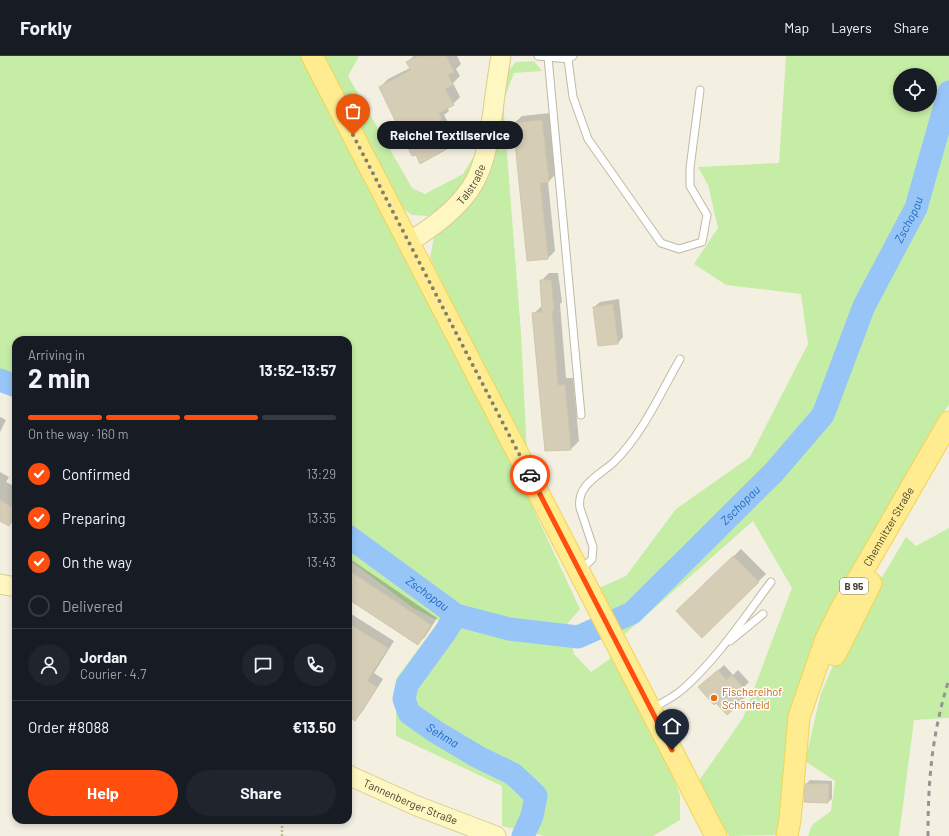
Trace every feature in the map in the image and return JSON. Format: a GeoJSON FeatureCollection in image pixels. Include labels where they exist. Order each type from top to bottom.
{"type":"FeatureCollection","features":[{"type":"Feature","properties":{"kind":"main road"},"geometry":{"type":"LineString","coordinates":[[312,56],[716,836]]}},
{"type":"Feature","properties":{"kind":"main road","name":"Talstraße"},"geometry":{"type":"LineString","coordinates":[[409,242],[449,212],[464,198],[480,173],[490,131],[501,56]]}},
{"type":"Feature","properties":{"kind":"main road","name":"Chemnitzer Straße"},"geometry":{"type":"LineString","coordinates":[[787,836],[790,820],[799,717],[826,639],[842,607],[949,422]]}},
{"type":"Feature","properties":{"kind":"main road","name":"Chemnitzer Straße"},"geometry":{"type":"LineString","coordinates":[[797,746],[832,662],[860,604],[949,451]]}},
{"type":"Feature","properties":{"kind":"main road"},"geometry":{"type":"LineString","coordinates":[[0,584],[12,586]]}},
{"type":"Feature","properties":{"kind":"main road","name":"Tannenberger Straße"},"geometry":{"type":"LineString","coordinates":[[352,777],[417,806],[496,836]]}},
{"type":"Feature","properties":{"kind":"lane"},"geometry":{"type":"LineString","coordinates":[[538,56],[571,58],[572,97],[588,139],[660,243],[680,250],[702,242],[707,214],[690,186],[690,168],[700,90]]}},
{"type":"Feature","properties":{"kind":"lane"},"geometry":{"type":"LineString","coordinates":[[548,57],[581,414]]}},
{"type":"Feature","properties":{"kind":"lane"},"geometry":{"type":"LineString","coordinates":[[580,571],[592,559],[593,546],[580,508],[579,502],[582,491],[614,462],[631,443],[680,359]]}},
{"type":"Feature","properties":{"kind":"lane"},"geometry":{"type":"LineString","coordinates":[[721,649],[771,582]]}},
{"type":"Feature","properties":{"kind":"lane"},"geometry":{"type":"LineString","coordinates":[[651,709],[682,690],[721,649],[763,614]]}},
{"type":"Feature","properties":{"kind":"path"},"geometry":{"type":"LineString","coordinates":[[282,824],[282,836]]}},
{"type":"Feature","properties":{"kind":"green space"},"geometry":{"type":"Polygon","coordinates":[[[0,56],[304,56],[536,503],[533,508],[580,609],[568,623],[574,654],[591,672],[611,658],[659,740],[680,795],[680,820],[653,836],[545,836],[502,826],[502,786],[396,736],[396,679],[439,621],[413,608],[352,562],[352,336],[12,336],[12,393],[0,390],[0,56]]]}},
{"type":"Feature","properties":{"kind":"green space"},"geometry":{"type":"Polygon","coordinates":[[[322,56],[359,56],[348,76],[412,188],[425,194],[463,174],[474,156],[467,178],[455,198],[428,216],[412,215],[400,206],[322,56]]]}},
{"type":"Feature","properties":{"kind":"green space"},"geometry":{"type":"Polygon","coordinates":[[[786,56],[949,56],[949,405],[822,625],[781,822],[776,835],[729,836],[698,782],[743,718],[792,588],[753,521],[625,634],[599,588],[626,576],[676,509],[750,457],[808,344],[801,294],[726,285],[694,264],[718,228],[708,185],[698,167],[779,163],[786,56]]]}},
{"type":"Feature","properties":{"kind":"green space"},"geometry":{"type":"Polygon","coordinates":[[[534,61],[542,71],[514,73],[503,102],[521,333],[527,455],[430,258],[434,237],[462,211],[503,77],[516,62],[534,61]]]}},
{"type":"Feature","properties":{"kind":"green space"},"geometry":{"type":"Polygon","coordinates":[[[949,528],[949,718],[914,720],[899,836],[808,836],[812,825],[831,811],[835,781],[805,761],[821,693],[844,641],[906,537],[916,546],[949,528]]]}},
{"type":"Feature","properties":{"kind":"building"},"geometry":{"type":"Polygon","coordinates":[[[418,56],[446,56],[454,72],[448,75],[453,85],[445,89],[454,105],[439,113],[442,119],[437,122],[446,141],[443,142],[447,149],[420,164],[416,155],[412,156],[379,87],[411,70],[406,62],[418,56]]]}},
{"type":"Feature","properties":{"kind":"building"},"geometry":{"type":"Polygon","coordinates":[[[542,120],[549,182],[540,183],[548,259],[527,261],[513,123],[542,120]]]}},
{"type":"Feature","properties":{"kind":"building"},"geometry":{"type":"Polygon","coordinates":[[[540,280],[551,280],[558,385],[565,385],[571,450],[545,451],[532,313],[542,312],[540,280]]]}},
{"type":"Feature","properties":{"kind":"building"},"geometry":{"type":"Polygon","coordinates":[[[613,304],[618,344],[598,346],[593,307],[613,304]]]}},
{"type":"Feature","properties":{"kind":"building"},"geometry":{"type":"Polygon","coordinates":[[[0,500],[12,508],[12,521],[9,526],[0,521],[0,500]]]}},
{"type":"Feature","properties":{"kind":"building"},"geometry":{"type":"Polygon","coordinates":[[[733,556],[759,582],[702,638],[676,611],[733,556]]]}},
{"type":"Feature","properties":{"kind":"building"},"geometry":{"type":"Polygon","coordinates":[[[352,573],[431,625],[418,645],[352,602],[352,573]]]}},
{"type":"Feature","properties":{"kind":"building"},"geometry":{"type":"Polygon","coordinates":[[[352,626],[388,648],[367,681],[377,687],[355,721],[352,719],[352,626]]]}},
{"type":"Feature","properties":{"kind":"building"},"geometry":{"type":"Polygon","coordinates":[[[718,670],[726,680],[732,675],[744,688],[737,695],[743,701],[727,715],[716,703],[714,705],[698,687],[718,670]]]}},
{"type":"Feature","properties":{"kind":"building"},"geometry":{"type":"Polygon","coordinates":[[[805,784],[829,784],[828,803],[804,802],[805,784]]]}},
{"type":"Feature","properties":{"kind":"waterway","name":"Zschopau"},"geometry":{"type":"LineString","coordinates":[[352,539],[456,615],[509,629],[578,637],[632,613],[774,472],[823,415],[864,306],[916,208],[949,92]]}},
{"type":"Feature","properties":{"kind":"waterway","name":"Zschopau"},"geometry":{"type":"LineString","coordinates":[[0,380],[12,384]]}},
{"type":"Feature","properties":{"kind":"waterway","name":"Sehma"},"geometry":{"type":"LineString","coordinates":[[456,615],[407,685],[404,699],[409,713],[436,732],[478,757],[513,774],[536,796],[532,816],[523,836]]}},
{"type":"Feature","properties":{"kind":"railway"},"geometry":{"type":"LineString","coordinates":[[928,836],[932,757],[943,699],[949,679]]}},
{"type":"Feature","properties":{"kind":"way so far"},"geometry":{"type":"LineString","coordinates":[[353,135],[530,475]]}},
{"type":"Feature","properties":{"kind":"place","name":"Reichel Textilservice"},"geometry":{"type":"Point","coordinates":[353,135]}},
{"type":"Feature","properties":{"kind":"place","name":"Fischereihof Schönfeld"},"geometry":{"type":"Point","coordinates":[714,698]}},
{"type":"Feature","properties":{"kind":"route"},"geometry":{"type":"LineString","coordinates":[[530,475],[672,750]]}}]}
